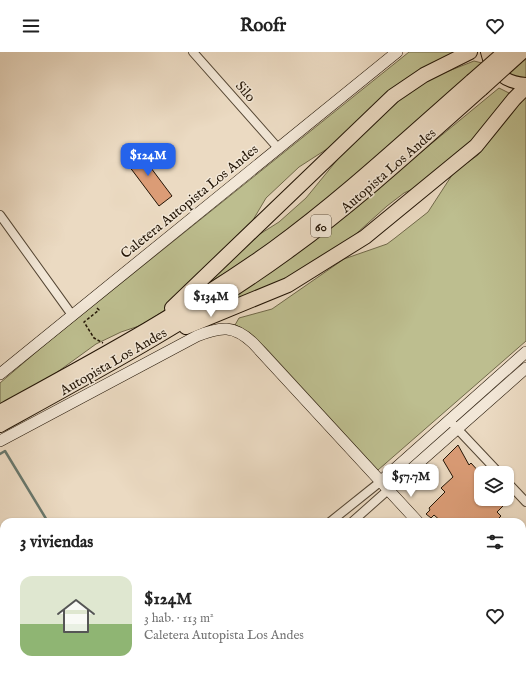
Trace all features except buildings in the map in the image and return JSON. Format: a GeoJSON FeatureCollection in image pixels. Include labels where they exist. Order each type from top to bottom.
{"type":"FeatureCollection","features":[{"type":"Feature","properties":{"kind":"highway"},"geometry":{"type":"LineString","coordinates":[[145,338],[170,311],[392,96],[424,75],[470,52]]}},
{"type":"Feature","properties":{"kind":"highway","name":"Autopista Los Andes"},"geometry":{"type":"LineString","coordinates":[[476,85],[505,52]]}},
{"type":"Feature","properties":{"kind":"highway","name":"Autopista Los Andes"},"geometry":{"type":"LineString","coordinates":[[0,426],[145,338],[294,233],[476,85],[522,52]]}},
{"type":"Feature","properties":{"kind":"highway"},"geometry":{"type":"LineString","coordinates":[[145,338],[288,285],[365,237],[476,146],[514,99],[526,87]]}},
{"type":"Feature","properties":{"kind":"highway","name":"Autopista Los Andes"},"geometry":{"type":"LineString","coordinates":[[0,412],[145,338]]}},
{"type":"Feature","properties":{"kind":"main road"},"geometry":{"type":"LineString","coordinates":[[487,52],[491,65],[503,77],[518,83],[526,84]]}},
{"type":"Feature","properties":{"kind":"street","name":"Silo"},"geometry":{"type":"LineString","coordinates":[[193,52],[278,148]]}},
{"type":"Feature","properties":{"kind":"street","name":"Caletera Autopista Los Andes"},"geometry":{"type":"LineString","coordinates":[[0,374],[397,52]]}},
{"type":"Feature","properties":{"kind":"street"},"geometry":{"type":"LineString","coordinates":[[0,215],[72,315]]}},
{"type":"Feature","properties":{"kind":"street"},"geometry":{"type":"LineString","coordinates":[[0,441],[174,348],[212,330],[224,328],[238,332],[254,343],[414,518]]}},
{"type":"Feature","properties":{"kind":"street"},"geometry":{"type":"LineString","coordinates":[[335,518],[380,482],[526,352]]}},
{"type":"Feature","properties":{"kind":"street"},"geometry":{"type":"LineString","coordinates":[[356,518],[526,368]]}},
{"type":"Feature","properties":{"kind":"street"},"geometry":{"type":"LineString","coordinates":[[449,420],[492,466]]}},
{"type":"Feature","properties":{"kind":"street"},"geometry":{"type":"LineString","coordinates":[[514,489],[526,502]]}},
{"type":"Feature","properties":{"kind":"path"},"geometry":{"type":"LineString","coordinates":[[91,301],[99,310],[84,322],[94,338],[103,343]]}},
{"type":"Feature","properties":{"kind":"green space"},"geometry":{"type":"Polygon","coordinates":[[[409,52],[463,52],[344,138],[299,167],[266,198],[243,237],[168,308],[142,325],[121,332],[96,344],[56,373],[0,405],[0,383],[48,342],[409,52]]]}},
{"type":"Feature","properties":{"kind":"green space"},"geometry":{"type":"Polygon","coordinates":[[[487,52],[526,52],[526,79],[513,80],[487,52]]]}},
{"type":"Feature","properties":{"kind":"green space"},"geometry":{"type":"Polygon","coordinates":[[[474,61],[482,63],[477,71],[372,163],[268,248],[208,283],[216,273],[260,234],[279,222],[306,198],[342,154],[408,92],[431,78],[474,61]]]}},
{"type":"Feature","properties":{"kind":"green space"},"geometry":{"type":"Polygon","coordinates":[[[499,88],[511,94],[491,125],[419,186],[404,193],[387,206],[348,241],[270,288],[219,306],[307,246],[499,88]]]}},
{"type":"Feature","properties":{"kind":"green space"},"geometry":{"type":"Polygon","coordinates":[[[526,94],[526,341],[378,470],[265,347],[242,328],[235,325],[239,318],[272,309],[344,259],[387,244],[428,212],[454,172],[478,155],[526,94]]]}},
{"type":"Feature","properties":{"kind":"waterway"},"geometry":{"type":"LineString","coordinates":[[0,454],[5,451],[46,518]]}}]}
